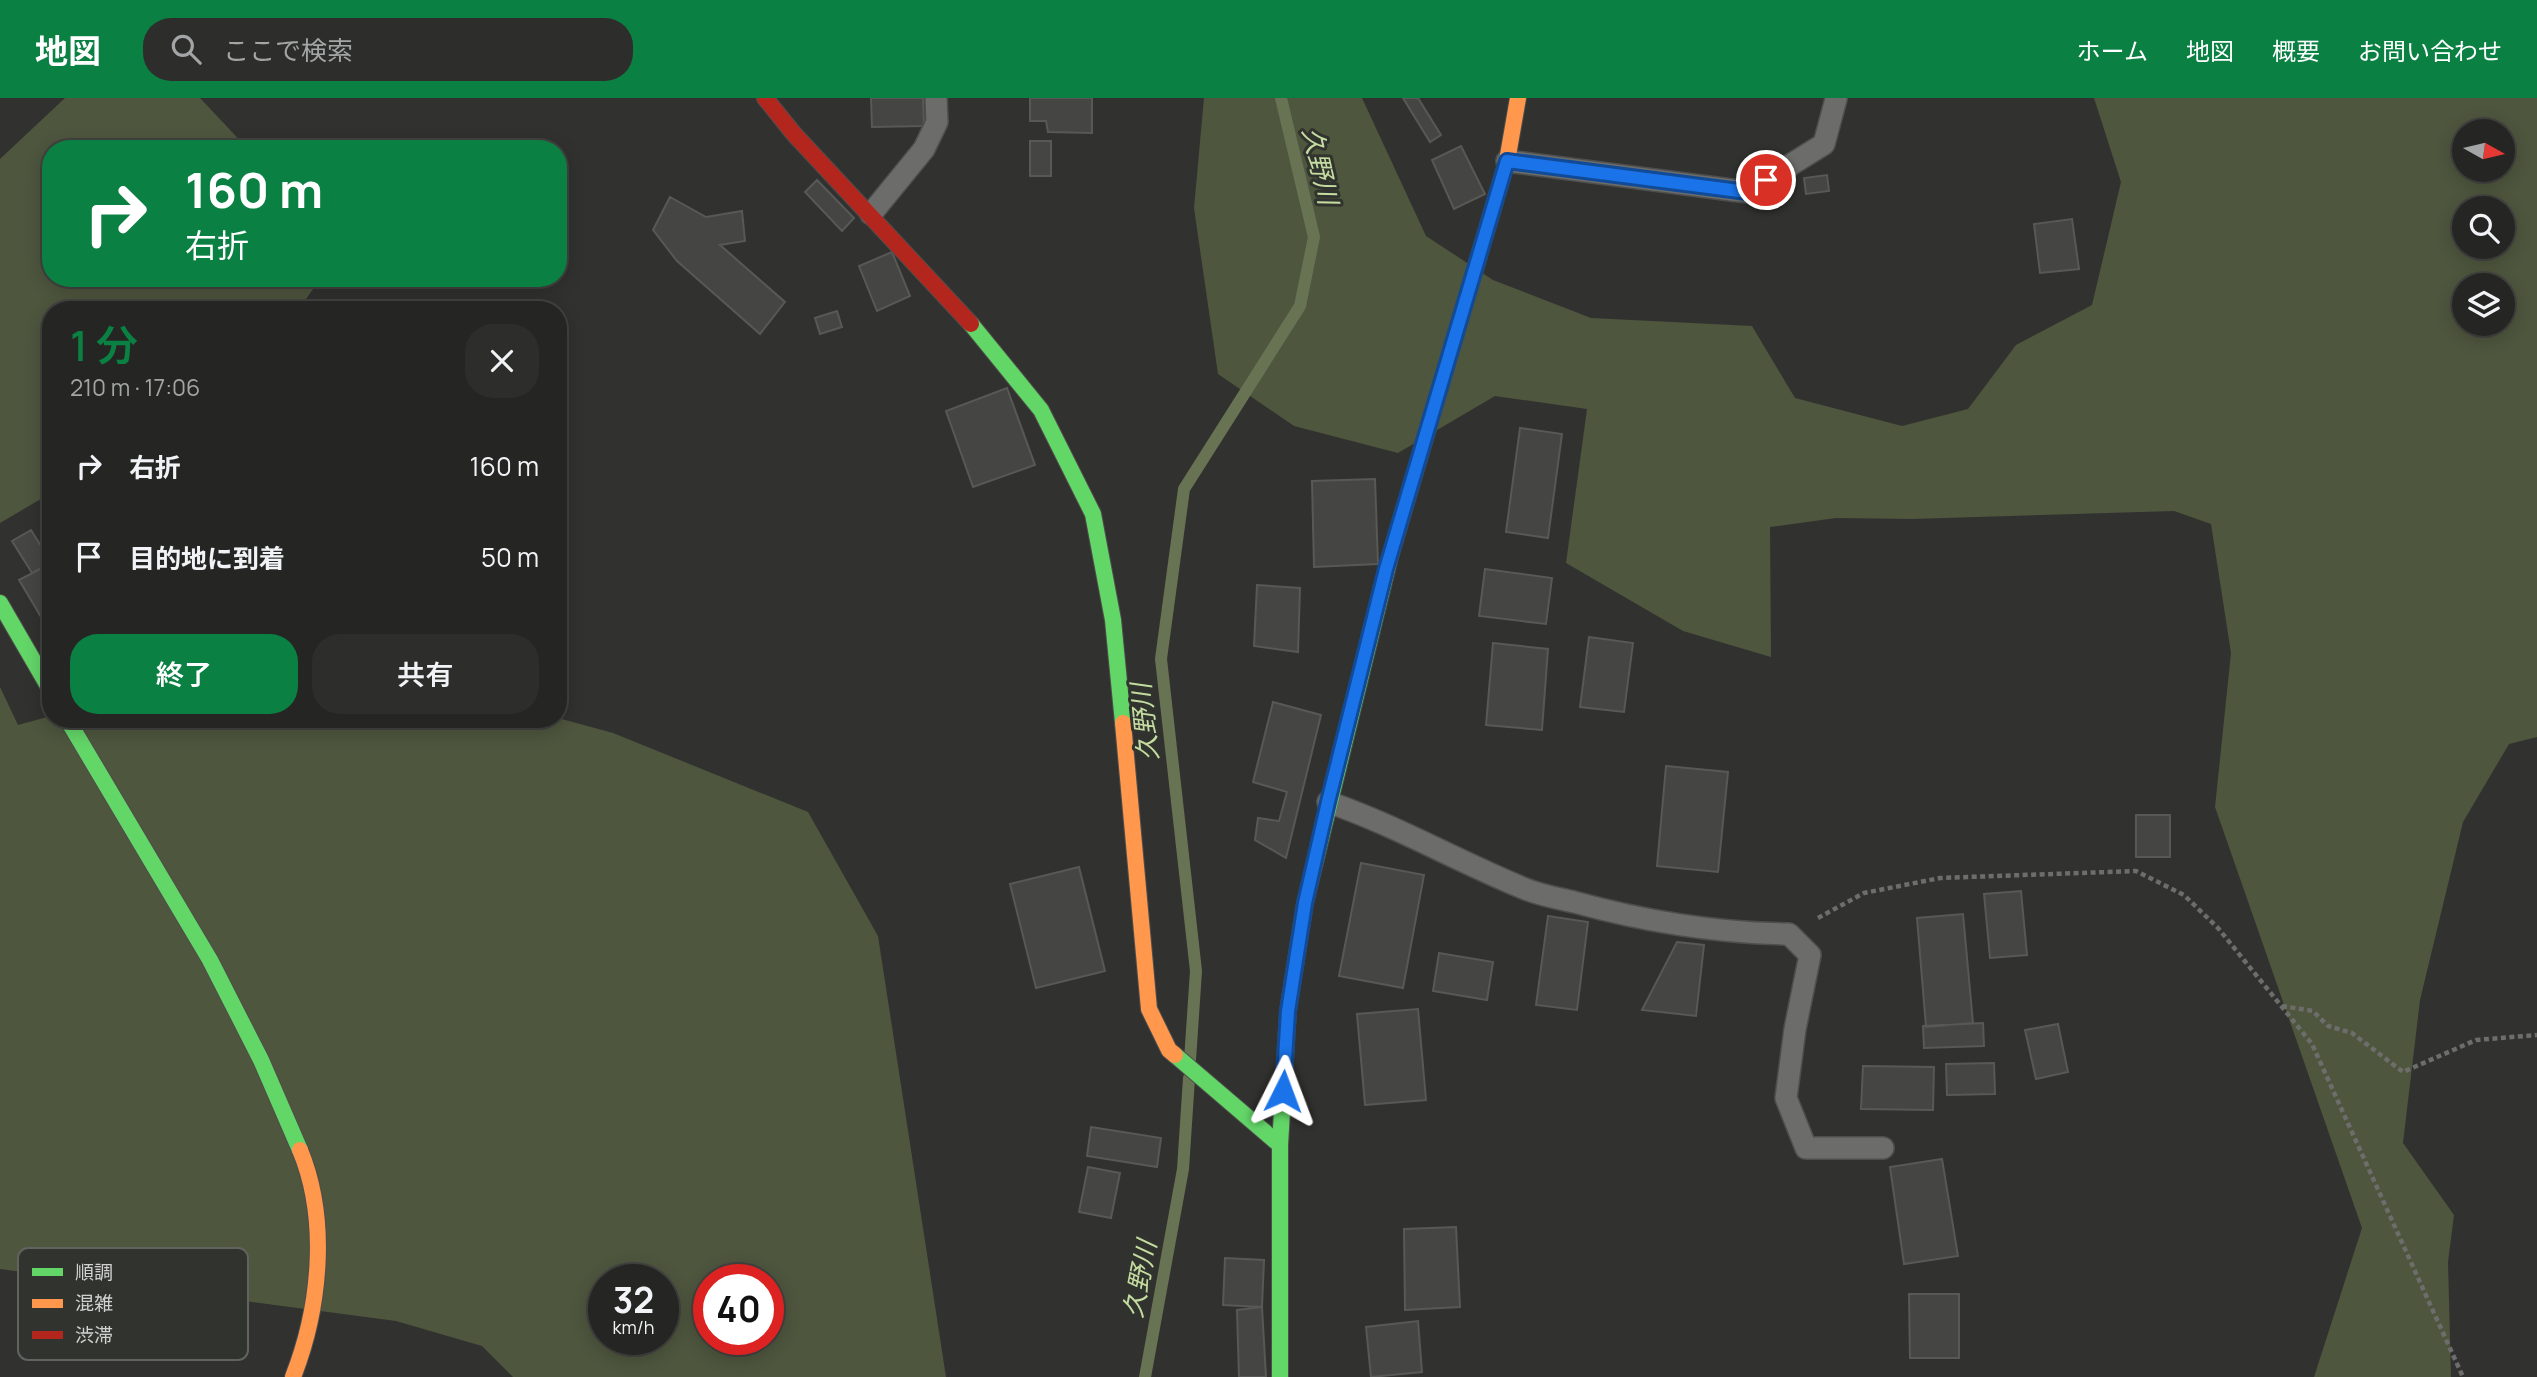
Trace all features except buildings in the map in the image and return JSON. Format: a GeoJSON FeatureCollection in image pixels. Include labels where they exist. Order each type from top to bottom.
{"type":"FeatureCollection","features":[{"type":"Feature","properties":{"kind":"street"},"geometry":{"type":"LineString","coordinates":[[765,98],[794,134],[963,314],[1041,410],[1093,514],[1113,620],[1149,1009],[1169,1050],[1280,1145]]}},
{"type":"Feature","properties":{"kind":"street"},"geometry":{"type":"LineString","coordinates":[[1280,1377],[1280,1145],[1288,1011],[1305,903],[1386,569],[1507,161],[1518,98]]}},
{"type":"Feature","properties":{"kind":"street"},"geometry":{"type":"LineString","coordinates":[[0,603],[42,675]]}},
{"type":"Feature","properties":{"kind":"street"},"geometry":{"type":"LineString","coordinates":[[72,728],[186,920],[262,1060],[311,1182],[316,1242],[314,1301],[293,1377]]}},
{"type":"Feature","properties":{"kind":"lane"},"geometry":{"type":"LineString","coordinates":[[871,214],[924,149],[937,122],[936,98]]}},
{"type":"Feature","properties":{"kind":"lane"},"geometry":{"type":"LineString","coordinates":[[1507,161],[1747,192],[1824,144],[1836,99]]}},
{"type":"Feature","properties":{"kind":"lane"},"geometry":{"type":"LineString","coordinates":[[1328,802],[1364,814],[1526,890],[1608,911],[1746,933],[1789,934],[1811,955],[1795,1029],[1786,1098],[1806,1148],[1883,1148]]}},
{"type":"Feature","properties":{"kind":"path"},"geometry":{"type":"LineString","coordinates":[[1789,934],[1864,894],[1940,878],[2136,871],[2185,895],[2218,928],[2312,1044],[2463,1377]]}},
{"type":"Feature","properties":{"kind":"path"},"geometry":{"type":"LineString","coordinates":[[2281,1006],[2313,1012],[2328,1026],[2352,1033],[2403,1072],[2476,1040],[2537,1035]]}},
{"type":"Feature","properties":{"kind":"green space"},"geometry":{"type":"Polygon","coordinates":[[[65,98],[200,98],[240,140],[42,140],[42,287],[315,287],[304,301],[42,301],[42,498],[0,523],[0,159],[65,98]]]}},
{"type":"Feature","properties":{"kind":"green space"},"geometry":{"type":"Polygon","coordinates":[[[1204,98],[1362,98],[1426,236],[1493,280],[1591,318],[1752,326],[1795,398],[1902,426],[1968,409],[2016,345],[2092,305],[2121,182],[2094,98],[2537,98],[2537,737],[2509,744],[2463,822],[2420,1000],[2403,1143],[2454,1215],[2448,1262],[2451,1377],[2314,1377],[2362,1228],[2215,807],[2231,653],[2211,524],[2174,511],[1912,519],[1836,518],[1770,527],[1771,657],[1683,631],[1566,563],[1587,409],[1495,396],[1398,453],[1294,426],[1218,374],[1194,208],[1204,98]]]}},
{"type":"Feature","properties":{"kind":"green space"},"geometry":{"type":"Polygon","coordinates":[[[0,687],[18,725],[42,718],[42,728],[567,728],[567,720],[613,733],[808,812],[878,936],[946,1377],[513,1377],[482,1346],[396,1321],[248,1302],[248,1248],[18,1248],[18,1271],[0,1269],[0,687]]]}},
{"type":"Feature","properties":{"kind":"waterway","name":"久野川"},"geometry":{"type":"LineString","coordinates":[[1190,1060],[1196,971],[1161,659],[1184,489],[1300,306],[1314,237],[1281,98]]}},
{"type":"Feature","properties":{"kind":"waterway","name":"久野川"},"geometry":{"type":"LineString","coordinates":[[1145,1377],[1183,1169],[1189,1078]]}},
{"type":"Feature","properties":{"kind":"traffic: fast"},"geometry":{"type":"LineString","coordinates":[[971,324],[1041,410],[1093,514],[1113,620],[1123,723]]}},
{"type":"Feature","properties":{"kind":"traffic: fast"},"geometry":{"type":"LineString","coordinates":[[1280,1377],[1280,1145],[1288,1011],[1305,903],[1390,557]]}},
{"type":"Feature","properties":{"kind":"traffic: fast"},"geometry":{"type":"LineString","coordinates":[[0,603],[42,675]]}},
{"type":"Feature","properties":{"kind":"traffic: fast"},"geometry":{"type":"LineString","coordinates":[[72,728],[210,960],[261,1060],[300,1150]]}},
{"type":"Feature","properties":{"kind":"traffic: fast"},"geometry":{"type":"LineString","coordinates":[[1175,1055],[1280,1145]]}},
{"type":"Feature","properties":{"kind":"traffic: slow"},"geometry":{"type":"LineString","coordinates":[[1390,557],[1507,161],[1518,98]]}},
{"type":"Feature","properties":{"kind":"traffic: slow"},"geometry":{"type":"LineString","coordinates":[[1123,723],[1149,1009],[1169,1050],[1175,1055]]}},
{"type":"Feature","properties":{"kind":"traffic: slow"},"geometry":{"type":"LineString","coordinates":[[293,1377],[310,1322],[318,1264],[315,1205],[300,1150]]}},
{"type":"Feature","properties":{"kind":"traffic: jam"},"geometry":{"type":"LineString","coordinates":[[765,98],[794,134],[971,324]]}},
{"type":"Feature","properties":{"kind":"route"},"geometry":{"type":"LineString","coordinates":[[1283,1091],[1288,1011],[1305,903],[1328,802],[1386,569],[1507,161],[1747,192],[1766,180]]}}]}
